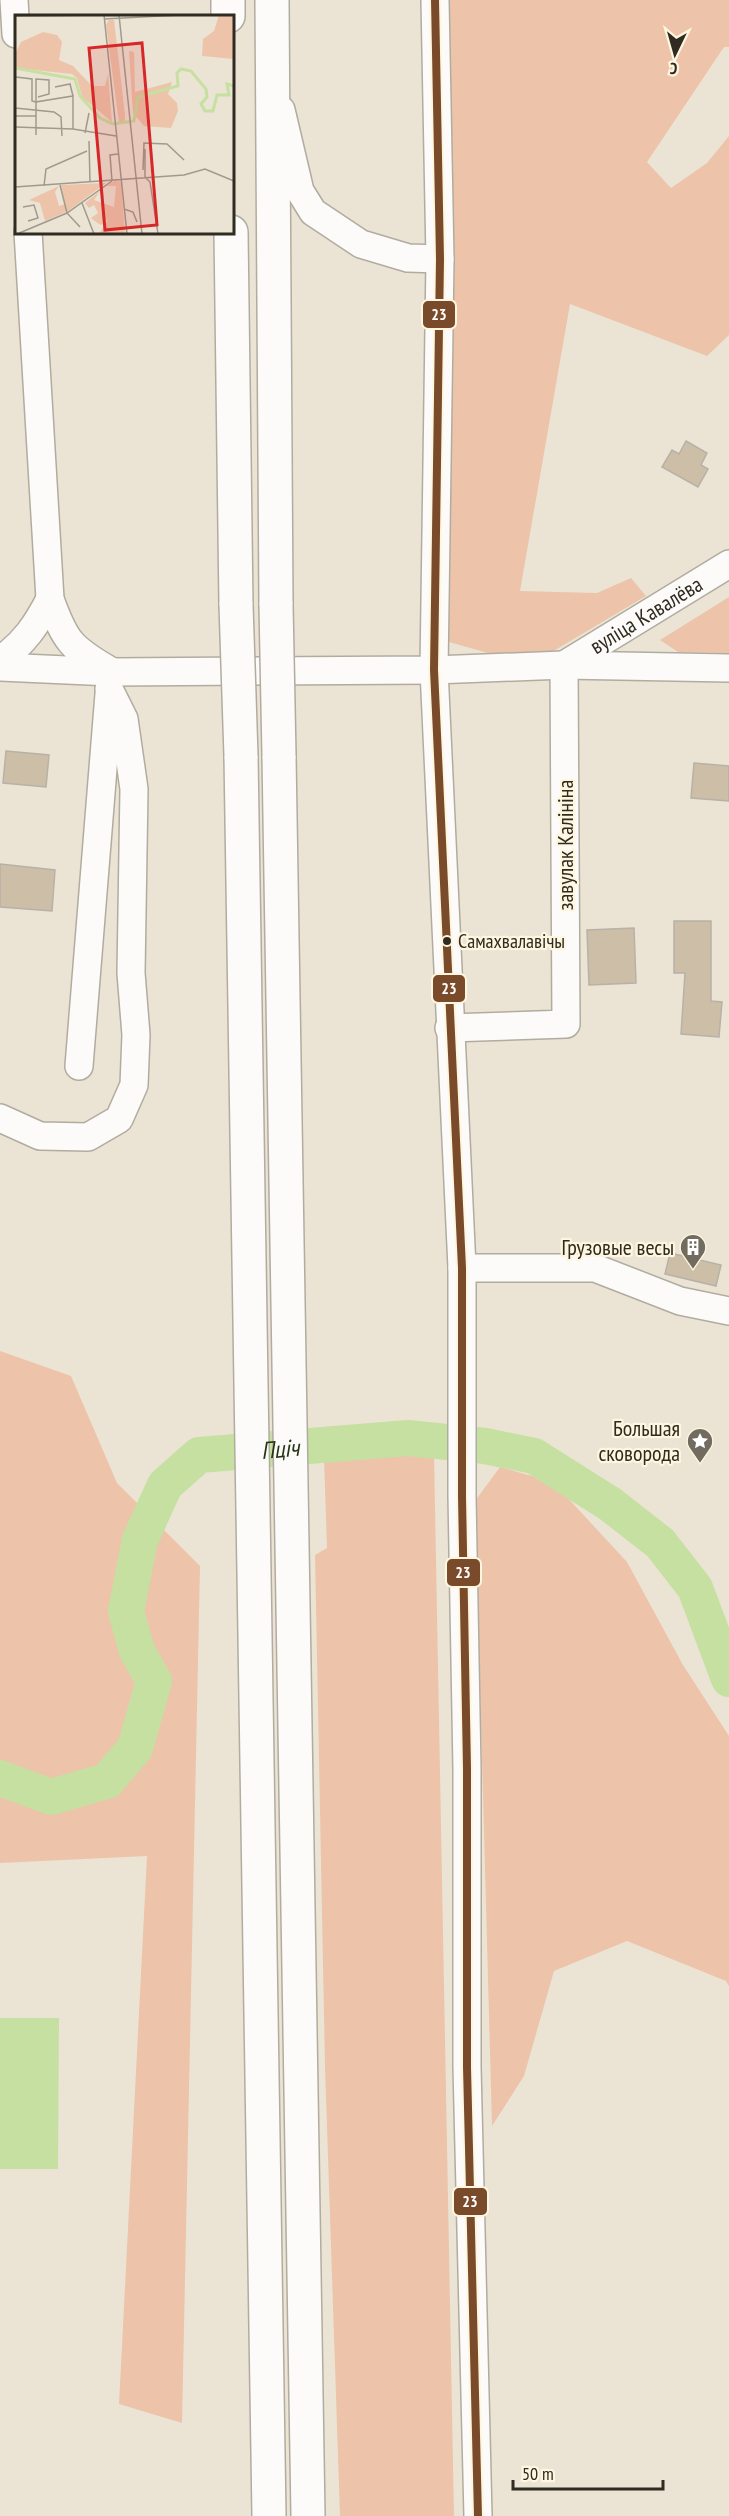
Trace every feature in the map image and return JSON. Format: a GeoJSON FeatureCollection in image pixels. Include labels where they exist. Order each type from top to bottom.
{"type":"FeatureCollection","features":[{"type":"Feature","properties":{"kind":"highway"},"geometry":{"type":"LineString","coordinates":[[272,0],[276,605],[308,2516]]}},
{"type":"Feature","properties":{"kind":"highway"},"geometry":{"type":"LineString","coordinates":[[231,234],[269,2516]]}},
{"type":"Feature","properties":{"kind":"street"},"geometry":{"type":"LineString","coordinates":[[14,0],[15,17]]}},
{"type":"Feature","properties":{"kind":"street"},"geometry":{"type":"LineString","coordinates":[[435,0],[440,259],[434,670],[462,1268],[462,1496],[467,1768],[467,2067],[478,2516]]}},
{"type":"Feature","properties":{"kind":"street"},"geometry":{"type":"LineString","coordinates":[[273,74],[300,191],[313,212],[361,244],[408,258],[440,259]]}},
{"type":"Feature","properties":{"kind":"street"},"geometry":{"type":"LineString","coordinates":[[0,1118],[40,1136],[88,1137],[119,1119],[134,1085],[136,1035],[131,973],[134,789],[124,719],[110,680],[80,654],[61,630],[50,599],[28,234]]}},
{"type":"Feature","properties":{"kind":"street","name":"вуліца Кавалёва"},"geometry":{"type":"LineString","coordinates":[[564,666],[729,564]]}},
{"type":"Feature","properties":{"kind":"street"},"geometry":{"type":"LineString","coordinates":[[0,660],[35,628],[50,599]]}},
{"type":"Feature","properties":{"kind":"street"},"geometry":{"type":"LineString","coordinates":[[0,667],[110,680],[564,666],[729,668]]}},
{"type":"Feature","properties":{"kind":"street","name":"завулак Калініна"},"geometry":{"type":"LineString","coordinates":[[449,1028],[566,1024],[564,666]]}},
{"type":"Feature","properties":{"kind":"street"},"geometry":{"type":"LineString","coordinates":[[79,1066],[110,680]]}},
{"type":"Feature","properties":{"kind":"street"},"geometry":{"type":"LineString","coordinates":[[462,1268],[595,1268],[680,1301],[729,1311]]}},
{"type":"Feature","properties":{"kind":"shaded area"},"geometry":{"type":"Polygon","coordinates":[[[449,0],[729,0],[729,47],[724,47],[647,162],[671,188],[707,163],[729,136],[729,335],[707,356],[570,304],[520,591],[597,593],[631,578],[646,596],[530,665],[449,642],[449,0]]]}},
{"type":"Feature","properties":{"kind":"shaded area"},"geometry":{"type":"Polygon","coordinates":[[[729,597],[729,653],[678,652],[660,640],[729,597]]]}},
{"type":"Feature","properties":{"kind":"shaded area"},"geometry":{"type":"Polygon","coordinates":[[[0,1351],[71,1376],[117,1483],[200,1566],[182,2423],[119,2404],[147,1856],[0,1863],[0,1351]]]}},
{"type":"Feature","properties":{"kind":"shaded area"},"geometry":{"type":"Polygon","coordinates":[[[406,1447],[434,1453],[454,2516],[340,2516],[325,2067],[315,1555],[327,1548],[324,1458],[406,1447]]]}},
{"type":"Feature","properties":{"kind":"shaded area"},"geometry":{"type":"Polygon","coordinates":[[[500,1467],[553,1482],[627,1562],[683,1665],[729,1736],[729,1986],[726,1981],[627,1941],[554,1971],[524,2076],[492,2126],[475,1501],[500,1467]]]}},
{"type":"Feature","properties":{"kind":"shaded area"},"geometry":{"type":"Polygon","coordinates":[[[0,2018],[59,2018],[58,2169],[0,2169],[0,2018]]]}},
{"type":"Feature","properties":{"kind":"building"},"geometry":{"type":"Polygon","coordinates":[[[686,441],[707,453],[701,465],[708,469],[698,487],[662,467],[672,450],[679,454],[686,441]]]}},
{"type":"Feature","properties":{"kind":"building"},"geometry":{"type":"Polygon","coordinates":[[[6,751],[49,755],[46,787],[3,783],[6,751]]]}},
{"type":"Feature","properties":{"kind":"building"},"geometry":{"type":"Polygon","coordinates":[[[694,763],[729,766],[729,801],[691,798],[694,763]]]}},
{"type":"Feature","properties":{"kind":"building"},"geometry":{"type":"Polygon","coordinates":[[[0,864],[55,870],[52,911],[0,907],[0,864]]]}},
{"type":"Feature","properties":{"kind":"building"},"geometry":{"type":"Polygon","coordinates":[[[674,921],[711,921],[711,1001],[722,1002],[719,1037],[681,1034],[685,973],[674,973],[674,921]]]}},
{"type":"Feature","properties":{"kind":"building"},"geometry":{"type":"Polygon","coordinates":[[[634,928],[636,983],[589,985],[587,930],[634,928]]]}},
{"type":"Feature","properties":{"kind":"building","name":"Грузовые весы"},"geometry":{"type":"Polygon","coordinates":[[[670,1253],[721,1265],[716,1286],[665,1274],[670,1253]]]}},
{"type":"Feature","properties":{"kind":"waterway","name":"Пціч"},"geometry":{"type":"LineString","coordinates":[[0,1778],[51,1797],[107,1781],[135,1748],[154,1681],[137,1651],[126,1611],[140,1540],[165,1485],[199,1455],[408,1438],[485,1446],[534,1456],[610,1504],[660,1543],[695,1588],[729,1679]]}},
{"type":"Feature","properties":{"kind":"transit line","name":"23"},"geometry":{"type":"LineString","coordinates":[[435,0],[440,259],[434,670],[462,1268],[462,1496],[467,1769],[467,2067],[478,2516]]}},
{"type":"Feature","properties":{"kind":"place","name":"Самахвалавічы"},"geometry":{"type":"Point","coordinates":[447,941]}},
{"type":"Feature","properties":{"kind":"place","name":"Грузовые весы"},"geometry":{"type":"Point","coordinates":[693,1270]}},
{"type":"Feature","properties":{"kind":"place","name":"Большая сковорода"},"geometry":{"type":"Point","coordinates":[700,1464]}}]}
